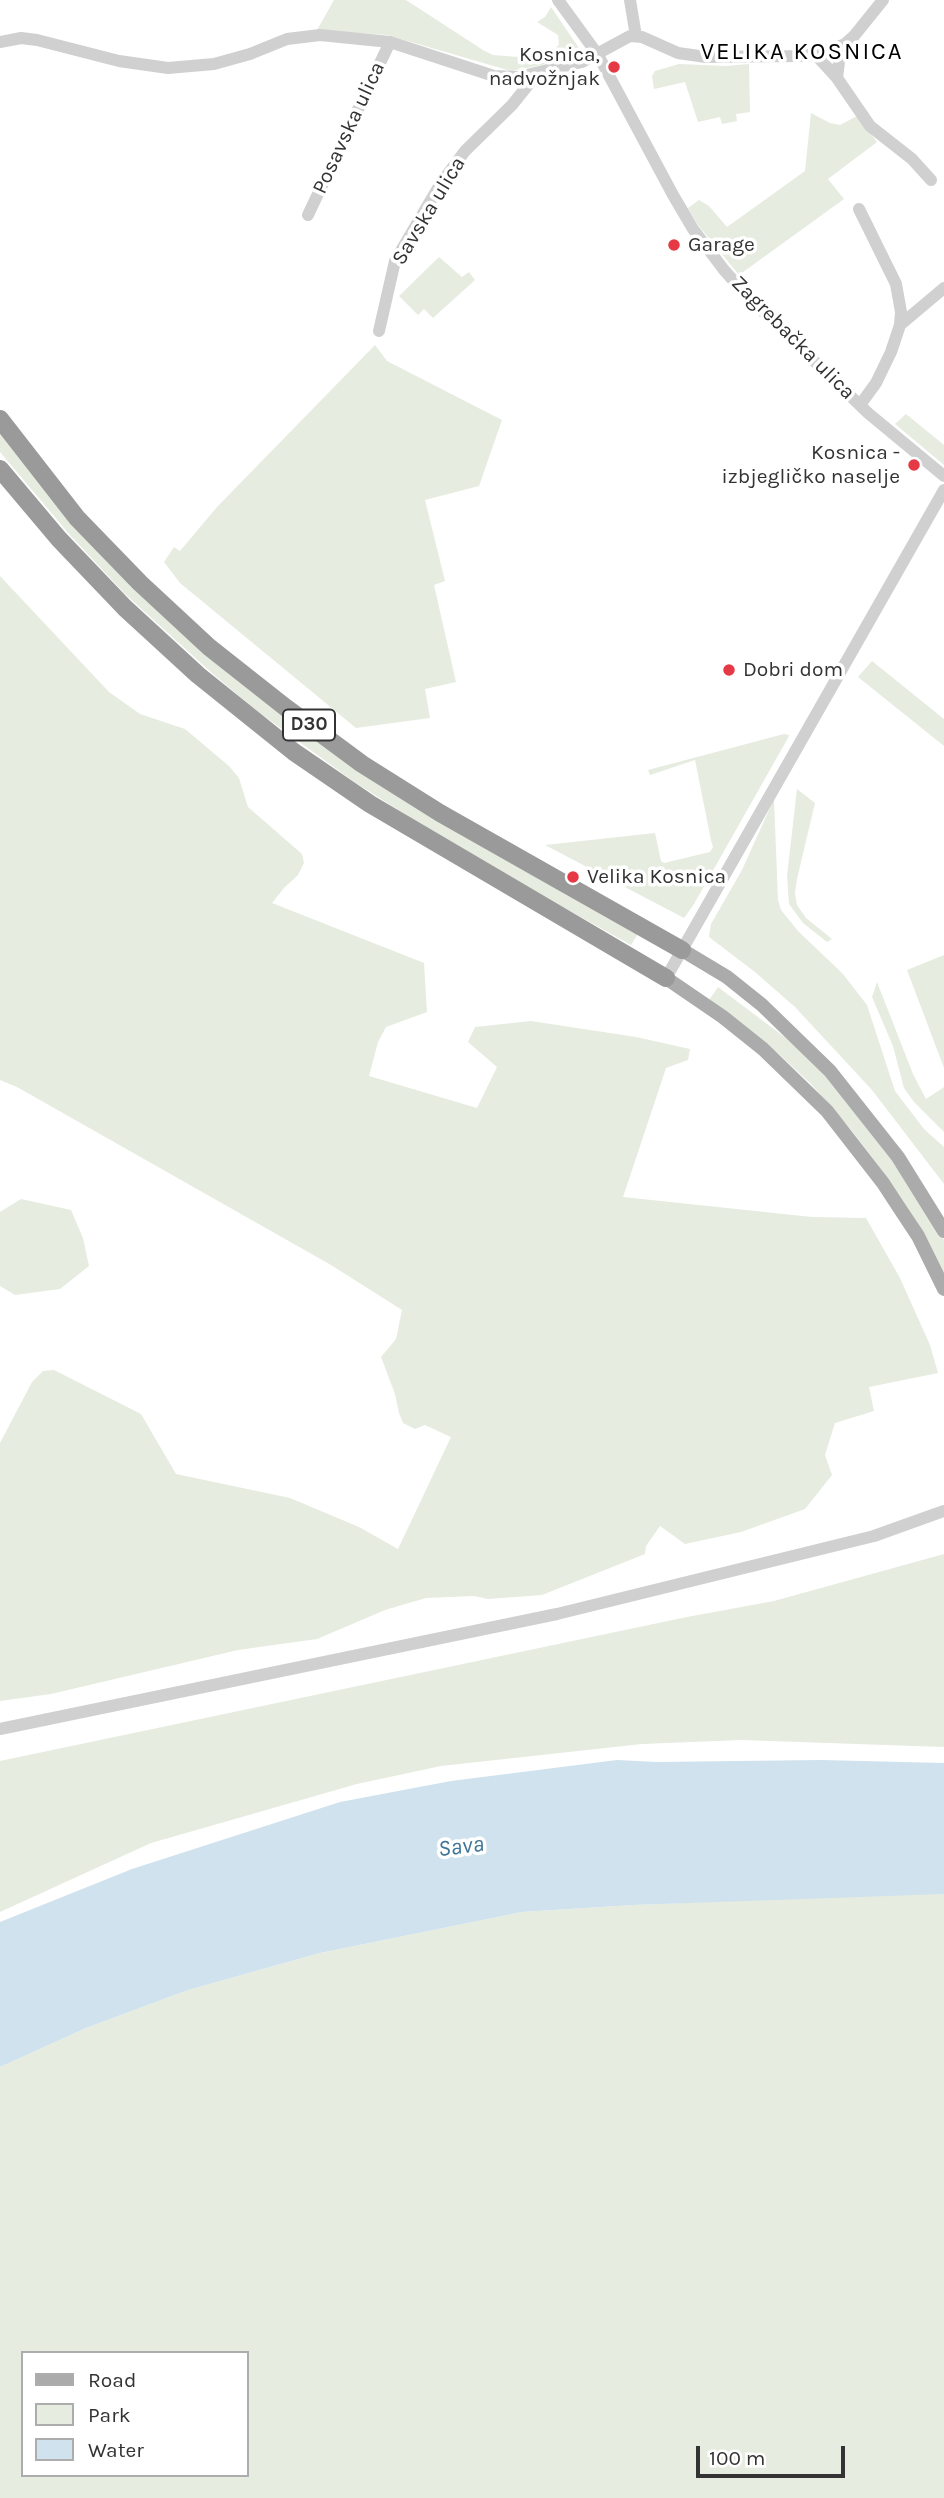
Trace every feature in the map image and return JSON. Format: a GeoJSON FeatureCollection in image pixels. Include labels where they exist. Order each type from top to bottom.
{"type":"FeatureCollection","features":[{"type":"Feature","properties":{"kind":"highway","name":"D30"},"geometry":{"type":"LineString","coordinates":[[0,419],[78,518],[140,583],[209,647],[285,707],[362,764],[440,813],[682,950]]}},
{"type":"Feature","properties":{"kind":"highway","name":"D30"},"geometry":{"type":"LineString","coordinates":[[0,469],[59,538],[125,608],[198,676],[295,752],[370,804],[666,978]]}},
{"type":"Feature","properties":{"kind":"main road"},"geometry":{"type":"LineString","coordinates":[[682,950],[727,978],[762,1005],[830,1071],[898,1157],[944,1231]]}},
{"type":"Feature","properties":{"kind":"main road"},"geometry":{"type":"LineString","coordinates":[[666,978],[763,1048],[827,1111],[883,1182],[918,1236],[944,1289]]}},
{"type":"Feature","properties":{"kind":"street","name":"Zagrebačka ulica"},"geometry":{"type":"LineString","coordinates":[[558,0],[598,55],[673,195],[708,250],[750,299],[860,405],[944,477]]}},
{"type":"Feature","properties":{"kind":"street"},"geometry":{"type":"LineString","coordinates":[[630,0],[636,36]]}},
{"type":"Feature","properties":{"kind":"street"},"geometry":{"type":"LineString","coordinates":[[837,78],[840,54],[845,44],[867,22],[883,0]]}},
{"type":"Feature","properties":{"kind":"street"},"geometry":{"type":"LineString","coordinates":[[0,42],[22,38],[37,40],[119,61],[167,68],[214,64],[304,35],[390,41],[494,76],[518,77],[565,68],[598,55],[630,36],[678,53],[706,57],[815,54],[845,44]]}},
{"type":"Feature","properties":{"kind":"street","name":"Posavska ulica"},"geometry":{"type":"LineString","coordinates":[[308,215],[390,41]]}},
{"type":"Feature","properties":{"kind":"street"},"geometry":{"type":"LineString","coordinates":[[815,54],[837,78],[870,125],[912,159],[931,180]]}},
{"type":"Feature","properties":{"kind":"street","name":"Savska ulica"},"geometry":{"type":"LineString","coordinates":[[379,331],[395,261],[441,183],[465,150],[512,105],[536,75]]}},
{"type":"Feature","properties":{"kind":"street"},"geometry":{"type":"LineString","coordinates":[[859,209],[900,296],[900,325],[882,370],[860,405]]}},
{"type":"Feature","properties":{"kind":"street"},"geometry":{"type":"LineString","coordinates":[[900,325],[944,288]]}},
{"type":"Feature","properties":{"kind":"street"},"geometry":{"type":"LineString","coordinates":[[666,978],[944,490]]}},
{"type":"Feature","properties":{"kind":"street"},"geometry":{"type":"LineString","coordinates":[[0,1729],[557,1614],[874,1536],[944,1511]]}},
{"type":"Feature","properties":{"kind":"green space"},"geometry":{"type":"Polygon","coordinates":[[[334,0],[406,0],[493,55],[531,58],[544,57],[559,45],[558,35],[537,22],[545,17],[551,7],[581,51],[579,56],[572,59],[511,71],[387,35],[317,30],[334,0]]]}},
{"type":"Feature","properties":{"kind":"green space"},"geometry":{"type":"Polygon","coordinates":[[[679,64],[749,64],[750,112],[736,114],[737,121],[722,124],[720,117],[698,122],[685,82],[654,89],[652,76],[655,71],[679,64]]]}},
{"type":"Feature","properties":{"kind":"green space"},"geometry":{"type":"Polygon","coordinates":[[[811,113],[840,125],[857,116],[877,142],[828,179],[844,199],[739,275],[698,225],[688,208],[699,200],[709,206],[727,227],[805,171],[811,113]]]}},
{"type":"Feature","properties":{"kind":"green space"},"geometry":{"type":"Polygon","coordinates":[[[439,257],[462,277],[469,272],[475,280],[433,318],[424,309],[418,315],[399,296],[439,257]]]}},
{"type":"Feature","properties":{"kind":"green space"},"geometry":{"type":"Polygon","coordinates":[[[375,345],[387,361],[502,420],[479,486],[425,500],[445,581],[434,585],[456,682],[425,689],[430,718],[356,728],[180,583],[164,562],[174,547],[180,551],[217,507],[375,345]]]}},
{"type":"Feature","properties":{"kind":"green space"},"geometry":{"type":"Polygon","coordinates":[[[906,414],[944,445],[944,465],[895,424],[906,414]]]}},
{"type":"Feature","properties":{"kind":"green space"},"geometry":{"type":"Polygon","coordinates":[[[0,432],[241,682],[639,932],[631,945],[462,851],[353,781],[257,711],[124,593],[70,535],[0,452],[0,432]]]}},
{"type":"Feature","properties":{"kind":"green space"},"geometry":{"type":"Polygon","coordinates":[[[0,576],[109,692],[140,714],[185,729],[229,766],[239,778],[248,807],[302,854],[304,863],[298,875],[272,903],[424,963],[427,1012],[386,1027],[378,1042],[369,1076],[477,1108],[497,1067],[468,1042],[475,1027],[531,1021],[636,1037],[690,1049],[688,1060],[666,1068],[623,1197],[812,1217],[866,1218],[900,1278],[930,1345],[938,1373],[869,1387],[874,1411],[835,1423],[825,1455],[832,1475],[805,1509],[741,1532],[685,1544],[660,1526],[646,1546],[645,1554],[542,1595],[488,1599],[474,1596],[426,1598],[385,1610],[317,1639],[238,1650],[51,1694],[0,1701],[0,1443],[32,1382],[43,1371],[54,1370],[141,1414],[176,1474],[290,1498],[359,1527],[398,1549],[451,1437],[425,1425],[415,1429],[403,1423],[399,1413],[381,1357],[396,1339],[402,1310],[331,1265],[17,1087],[0,1080],[0,576]]]}},
{"type":"Feature","properties":{"kind":"green space"},"geometry":{"type":"Polygon","coordinates":[[[872,661],[944,719],[944,746],[858,677],[872,661]]]}},
{"type":"Feature","properties":{"kind":"green space"},"geometry":{"type":"Polygon","coordinates":[[[784,734],[789,735],[788,738],[684,918],[545,845],[655,833],[661,861],[664,863],[710,852],[713,847],[695,760],[650,775],[648,770],[784,734]]]}},
{"type":"Feature","properties":{"kind":"green space"},"geometry":{"type":"Polygon","coordinates":[[[797,789],[815,803],[797,879],[797,905],[806,918],[832,939],[827,942],[803,923],[789,904],[787,876],[797,789]]]}},
{"type":"Feature","properties":{"kind":"green space"},"geometry":{"type":"Polygon","coordinates":[[[774,799],[778,900],[781,910],[798,931],[843,974],[867,1005],[895,1091],[924,1129],[944,1147],[944,1184],[872,1090],[795,1007],[709,937],[711,924],[742,870],[774,799]]]}},
{"type":"Feature","properties":{"kind":"green space"},"geometry":{"type":"Polygon","coordinates":[[[944,955],[944,1068],[907,970],[944,955]]]}},
{"type":"Feature","properties":{"kind":"green space"},"geometry":{"type":"Polygon","coordinates":[[[877,982],[913,1074],[926,1099],[944,1087],[944,1132],[904,1088],[893,1046],[872,997],[877,982]]]}},
{"type":"Feature","properties":{"kind":"green space"},"geometry":{"type":"Polygon","coordinates":[[[718,987],[803,1051],[832,1081],[865,1122],[927,1210],[944,1240],[944,1276],[881,1169],[852,1131],[811,1084],[780,1055],[709,1000],[718,987]]]}},
{"type":"Feature","properties":{"kind":"green space"},"geometry":{"type":"Polygon","coordinates":[[[21,1199],[71,1210],[83,1238],[89,1266],[60,1289],[15,1295],[0,1286],[0,1212],[21,1199]]]}},
{"type":"Feature","properties":{"kind":"green space"},"geometry":{"type":"Polygon","coordinates":[[[944,1554],[944,1747],[741,1740],[642,1744],[441,1766],[357,1784],[151,1843],[0,1912],[0,1761],[774,1601],[944,1554]]]}},
{"type":"Feature","properties":{"kind":"green space"},"geometry":{"type":"Polygon","coordinates":[[[944,1894],[944,2498],[0,2498],[0,2067],[86,2028],[188,1990],[320,1953],[522,1912],[633,1905],[944,1894]]]}},
{"type":"Feature","properties":{"kind":"water","name":"Sava"},"geometry":{"type":"Polygon","coordinates":[[[617,1760],[944,1763],[944,1894],[633,1905],[522,1912],[320,1953],[188,1990],[86,2028],[0,2067],[0,1922],[132,1869],[340,1802],[451,1781],[617,1760]]]}},
{"type":"Feature","properties":{"kind":"place","name":"Kosnica, nadvožnjak"},"geometry":{"type":"Point","coordinates":[614,67]}},
{"type":"Feature","properties":{"kind":"place","name":"Garage"},"geometry":{"type":"Point","coordinates":[674,245]}},
{"type":"Feature","properties":{"kind":"place","name":"Kosnica - izbjegličko naselje"},"geometry":{"type":"Point","coordinates":[914,465]}},
{"type":"Feature","properties":{"kind":"place","name":"Dobri dom"},"geometry":{"type":"Point","coordinates":[729,670]}},
{"type":"Feature","properties":{"kind":"place","name":"Velika Kosnica"},"geometry":{"type":"Point","coordinates":[573,877]}},
{"type":"Feature","properties":{"kind":"district","name":"VELIKA KOSNICA"},"geometry":{"type":"Point","coordinates":[802,52]}}]}
